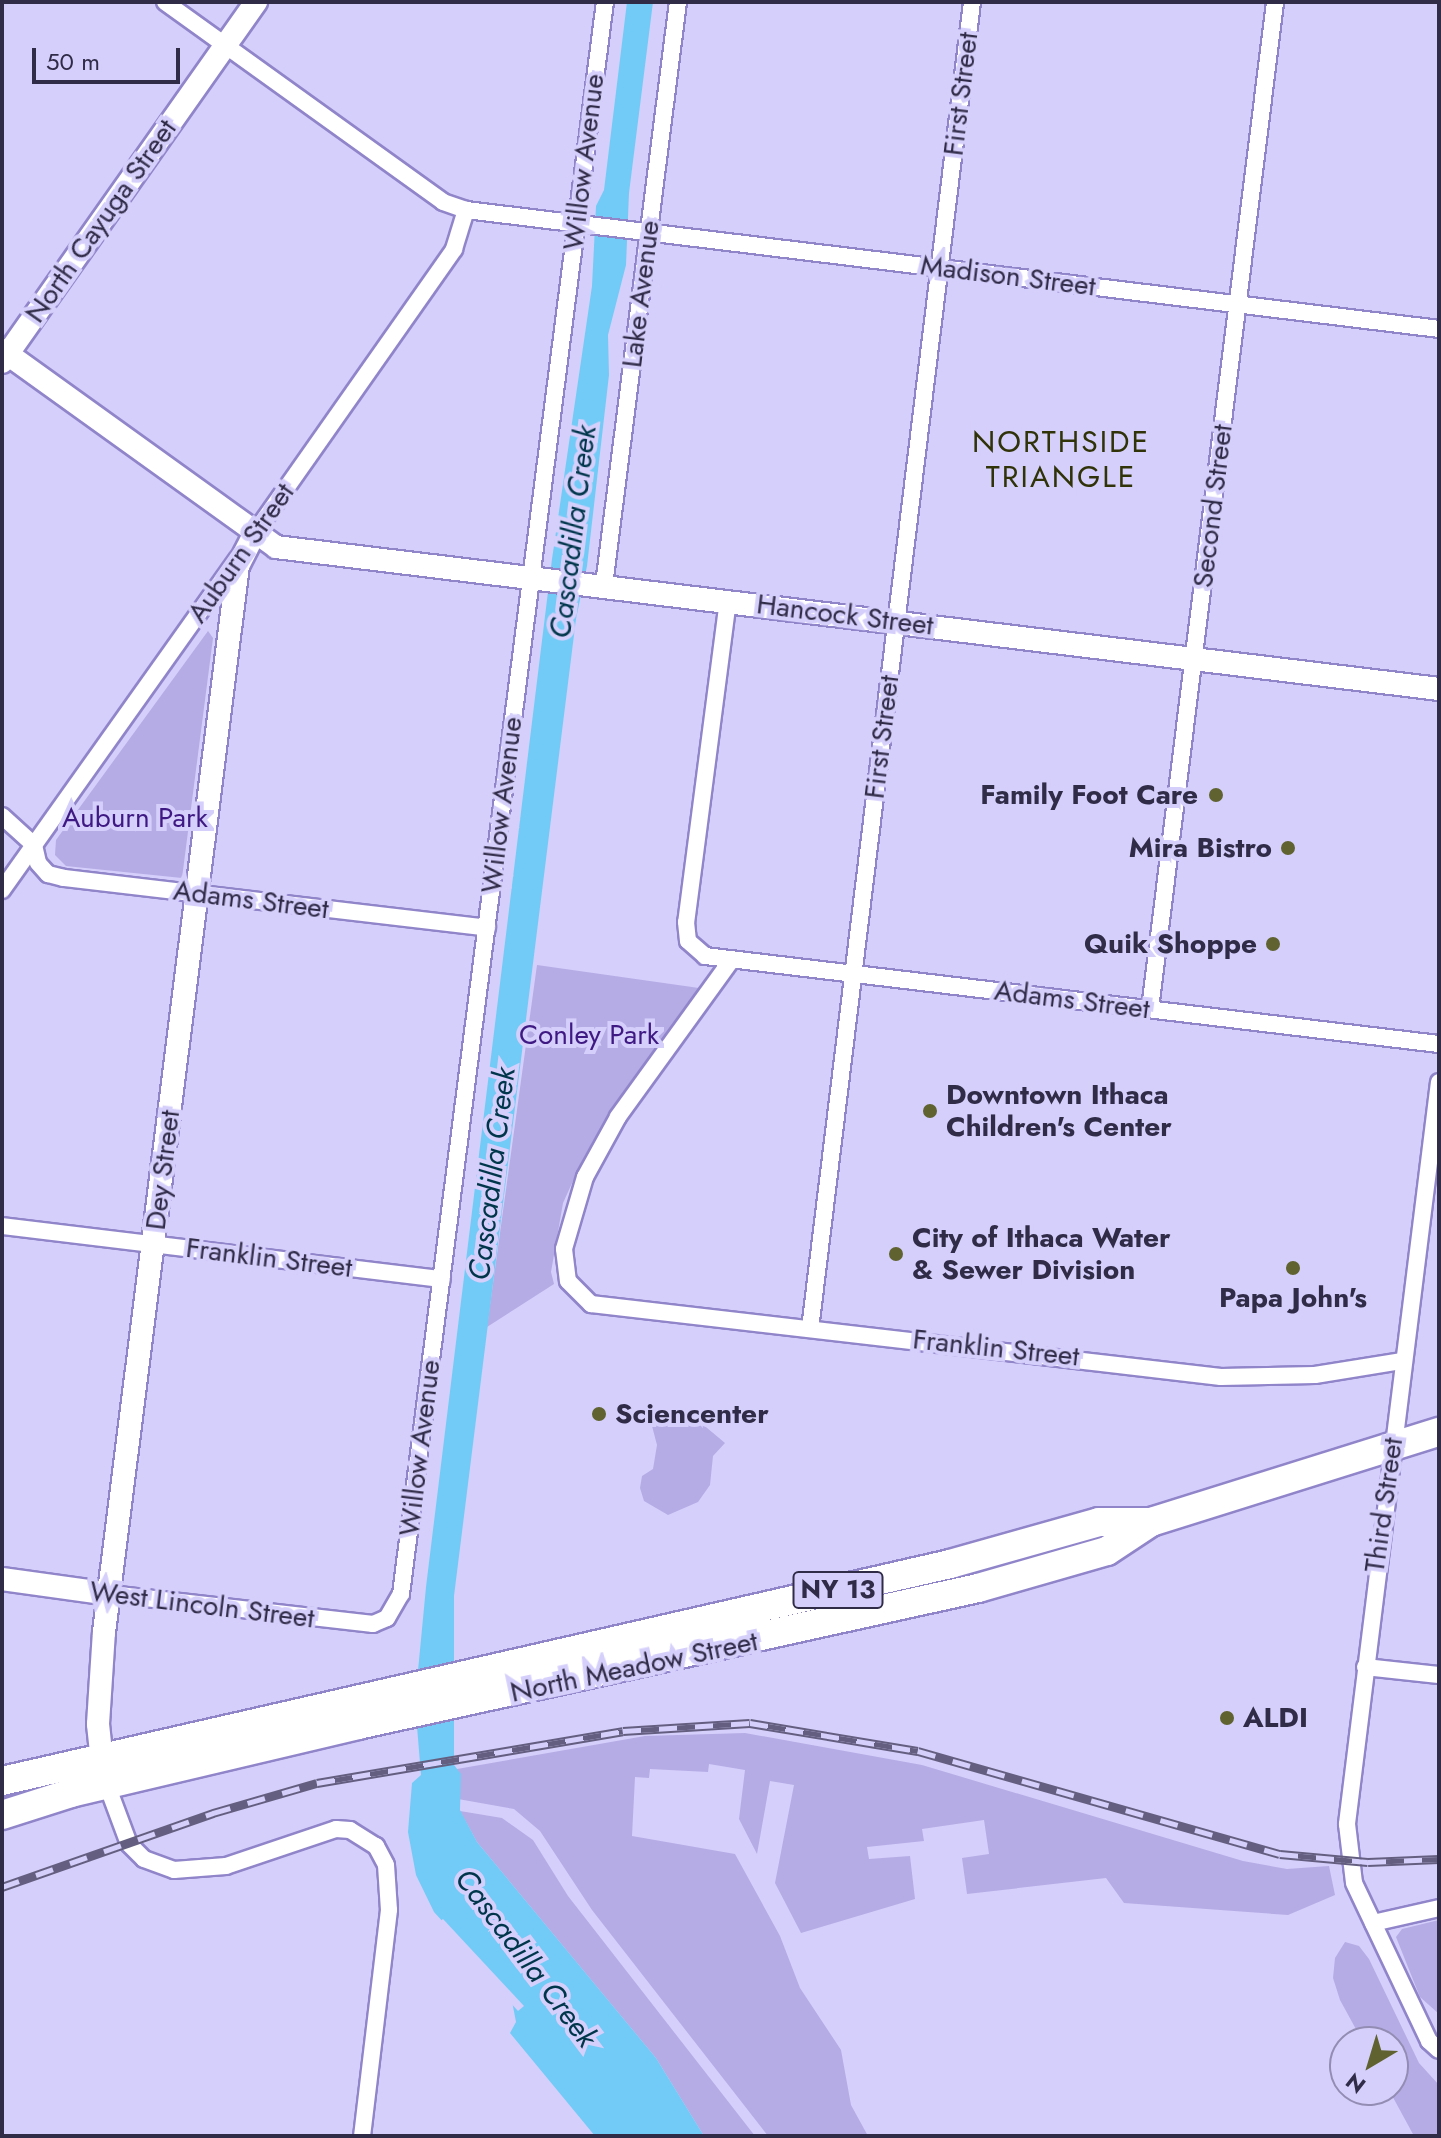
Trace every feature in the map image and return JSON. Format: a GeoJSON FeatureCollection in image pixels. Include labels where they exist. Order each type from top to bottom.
{"type":"FeatureCollection","features":[{"type":"Feature","properties":{"kind":"highway","name":"North Meadow Street"},"geometry":{"type":"LineString","coordinates":[[104,1772],[378,1721],[978,1588],[1107,1551],[1151,1522],[1439,1432]]}},
{"type":"Feature","properties":{"kind":"highway","name":"North Meadow Street"},"geometry":{"type":"LineString","coordinates":[[104,1772],[371,1693],[950,1564],[1099,1522],[1151,1522]]}},
{"type":"Feature","properties":{"kind":"highway","name":"NY 13"},"geometry":{"type":"LineString","coordinates":[[2,1781],[104,1772]]}},
{"type":"Feature","properties":{"kind":"highway","name":"NY 13"},"geometry":{"type":"LineString","coordinates":[[2,1815],[104,1772]]}},
{"type":"Feature","properties":{"kind":"street","name":"Madison Street"},"geometry":{"type":"LineString","coordinates":[[165,2],[443,202],[466,210],[1439,329]]}},
{"type":"Feature","properties":{"kind":"street","name":"North Cayuga Street"},"geometry":{"type":"LineString","coordinates":[[4,355],[256,2]]}},
{"type":"Feature","properties":{"kind":"street","name":"Willow Avenue"},"geometry":{"type":"LineString","coordinates":[[397,1607],[487,928],[539,578],[583,225],[605,2]]}},
{"type":"Feature","properties":{"kind":"street","name":"Lake Avenue"},"geometry":{"type":"LineString","coordinates":[[598,584],[641,233],[678,2]]}},
{"type":"Feature","properties":{"kind":"street","name":"First Street"},"geometry":{"type":"LineString","coordinates":[[810,1329],[972,2]]}},
{"type":"Feature","properties":{"kind":"street","name":"Second Street"},"geometry":{"type":"LineString","coordinates":[[1150,1009],[1275,2]]}},
{"type":"Feature","properties":{"kind":"street","name":"Auburn Street"},"geometry":{"type":"LineString","coordinates":[[2,890],[454,249],[466,210]]}},
{"type":"Feature","properties":{"kind":"street","name":"Hancock Street"},"geometry":{"type":"LineString","coordinates":[[4,355],[276,547],[1439,689]]}},
{"type":"Feature","properties":{"kind":"street","name":"Dey Street"},"geometry":{"type":"LineString","coordinates":[[104,1772],[99,1698],[110,1594],[240,555]]}},
{"type":"Feature","properties":{"kind":"street","name":"Adams Street"},"geometry":{"type":"LineString","coordinates":[[728,600],[686,922],[688,941],[705,956],[730,962],[853,973],[1439,1044]]}},
{"type":"Feature","properties":{"kind":"street"},"geometry":{"type":"LineString","coordinates":[[2,816],[34,845]]}},
{"type":"Feature","properties":{"kind":"street","name":"Adams Street"},"geometry":{"type":"LineString","coordinates":[[34,845],[38,863],[48,874],[487,928]]}},
{"type":"Feature","properties":{"kind":"street","name":"Franklin Street"},"geometry":{"type":"LineString","coordinates":[[730,962],[618,1117],[585,1177],[564,1249],[568,1281],[591,1304],[1096,1359],[1221,1377],[1315,1375],[1401,1361]]}},
{"type":"Feature","properties":{"kind":"street","name":"Third Street"},"geometry":{"type":"LineString","coordinates":[[1439,1082],[1401,1361],[1365,1667],[1348,1861],[1373,1923],[1429,2041],[1439,2050]]}},
{"type":"Feature","properties":{"kind":"street","name":"Franklin Street"},"geometry":{"type":"LineString","coordinates":[[2,1226],[442,1279]]}},
{"type":"Feature","properties":{"kind":"street","name":"West Lincoln Street"},"geometry":{"type":"LineString","coordinates":[[2,1579],[358,1624],[373,1624],[397,1607]]}},
{"type":"Feature","properties":{"kind":"street"},"geometry":{"type":"LineString","coordinates":[[1365,1667],[1439,1675]]}},
{"type":"Feature","properties":{"kind":"street"},"geometry":{"type":"LineString","coordinates":[[104,1772],[129,1844],[144,1859],[174,1870],[226,1866],[336,1829],[350,1830],[376,1846],[386,1865],[389,1910],[362,2136]]}},
{"type":"Feature","properties":{"kind":"street"},"geometry":{"type":"LineString","coordinates":[[1373,1923],[1439,1908]]}},
{"type":"Feature","properties":{"kind":"green space","name":"Auburn Park"},"geometry":{"type":"Polygon","coordinates":[[[208,631],[213,638],[182,878],[66,866],[55,855],[56,840],[208,631]]]}},
{"type":"Feature","properties":{"kind":"green space","name":"Conley Park"},"geometry":{"type":"Polygon","coordinates":[[[537,965],[699,988],[615,1104],[583,1159],[563,1203],[551,1272],[554,1284],[487,1327],[537,965]]]}},
{"type":"Feature","properties":{"kind":"green space"},"geometry":{"type":"Polygon","coordinates":[[[674,1408],[685,1415],[688,1412],[725,1443],[713,1456],[710,1485],[698,1502],[668,1515],[644,1501],[640,1488],[642,1476],[653,1469],[657,1445],[652,1426],[667,1420],[674,1408]]]}},
{"type":"Feature","properties":{"kind":"green space"},"geometry":{"type":"Polygon","coordinates":[[[745,1733],[922,1765],[1243,1861],[1287,1869],[1329,1866],[1335,1895],[1288,1915],[1124,1903],[1106,1878],[967,1894],[962,1858],[989,1854],[984,1820],[922,1829],[924,1841],[867,1847],[869,1859],[910,1856],[915,1899],[801,1933],[775,1883],[794,1785],[770,1781],[757,1854],[739,1819],[745,1770],[709,1764],[708,1772],[650,1769],[649,1778],[635,1777],[632,1836],[735,1854],[780,1936],[800,1988],[841,2050],[851,2105],[868,2136],[768,2136],[592,1910],[540,1831],[514,1809],[458,1799],[457,1794],[457,1769],[645,1736],[745,1733]]]}},
{"type":"Feature","properties":{"kind":"green space"},"geometry":{"type":"Polygon","coordinates":[[[460,1811],[502,1818],[533,1840],[568,1896],[755,2136],[704,2136],[656,2058],[477,1842],[460,1811]]]}},
{"type":"Feature","properties":{"kind":"green space"},"geometry":{"type":"Polygon","coordinates":[[[1439,1920],[1439,2014],[1420,1997],[1396,1937],[1402,1929],[1439,1920]]]}},
{"type":"Feature","properties":{"kind":"green space"},"geometry":{"type":"Polygon","coordinates":[[[1345,1942],[1359,1946],[1369,1959],[1401,2026],[1354,2026],[1340,2000],[1333,1978],[1335,1958],[1345,1942]]]}},
{"type":"Feature","properties":{"kind":"green space"},"geometry":{"type":"Polygon","coordinates":[[[1409,2042],[1419,2063],[1439,2085],[1439,2136],[1414,2136],[1398,2106],[1409,2106],[1409,2042]]]}},
{"type":"Feature","properties":{"kind":"water","name":"Cascadilla Creek"},"geometry":{"type":"Polygon","coordinates":[[[627,2],[653,2],[629,193],[626,265],[608,335],[609,375],[587,566],[576,619],[454,1596],[454,1765],[461,1774],[460,1810],[477,1842],[656,2058],[704,2136],[595,2136],[510,2033],[516,2022],[511,1996],[434,1912],[416,1875],[408,1832],[412,1783],[421,1775],[415,1702],[426,1587],[552,559],[592,286],[596,206],[604,190],[627,2]]]}},
{"type":"Feature","properties":{"kind":"pier"},"geometry":{"type":"Polygon","coordinates":[[[443,1919],[524,2006],[518,2011],[438,1923],[443,1919]]]}},
{"type":"Feature","properties":{"kind":"railway"},"geometry":{"type":"LineString","coordinates":[[2,1887],[213,1813],[317,1783],[623,1731],[750,1723],[918,1751],[1280,1854],[1368,1862],[1439,1859]]}},
{"type":"Feature","properties":{"kind":"place","name":"Family Foot Care"},"geometry":{"type":"Point","coordinates":[1216,795]}},
{"type":"Feature","properties":{"kind":"place","name":"Mira Bistro"},"geometry":{"type":"Point","coordinates":[1288,848]}},
{"type":"Feature","properties":{"kind":"place","name":"Quik Shoppe"},"geometry":{"type":"Point","coordinates":[1273,944]}},
{"type":"Feature","properties":{"kind":"place","name":"Downtown Ithaca Children's Center"},"geometry":{"type":"Point","coordinates":[930,1111]}},
{"type":"Feature","properties":{"kind":"place","name":"City of Ithaca Water & Sewer Division"},"geometry":{"type":"Point","coordinates":[896,1254]}},
{"type":"Feature","properties":{"kind":"place","name":"Papa John's"},"geometry":{"type":"Point","coordinates":[1293,1268]}},
{"type":"Feature","properties":{"kind":"place","name":"Sciencenter"},"geometry":{"type":"Point","coordinates":[599,1414]}},
{"type":"Feature","properties":{"kind":"place","name":"ALDI"},"geometry":{"type":"Point","coordinates":[1227,1718]}},
{"type":"Feature","properties":{"kind":"district","name":"NORTHSIDE TRIANGLE"},"geometry":{"type":"Point","coordinates":[1061,459]}}]}
